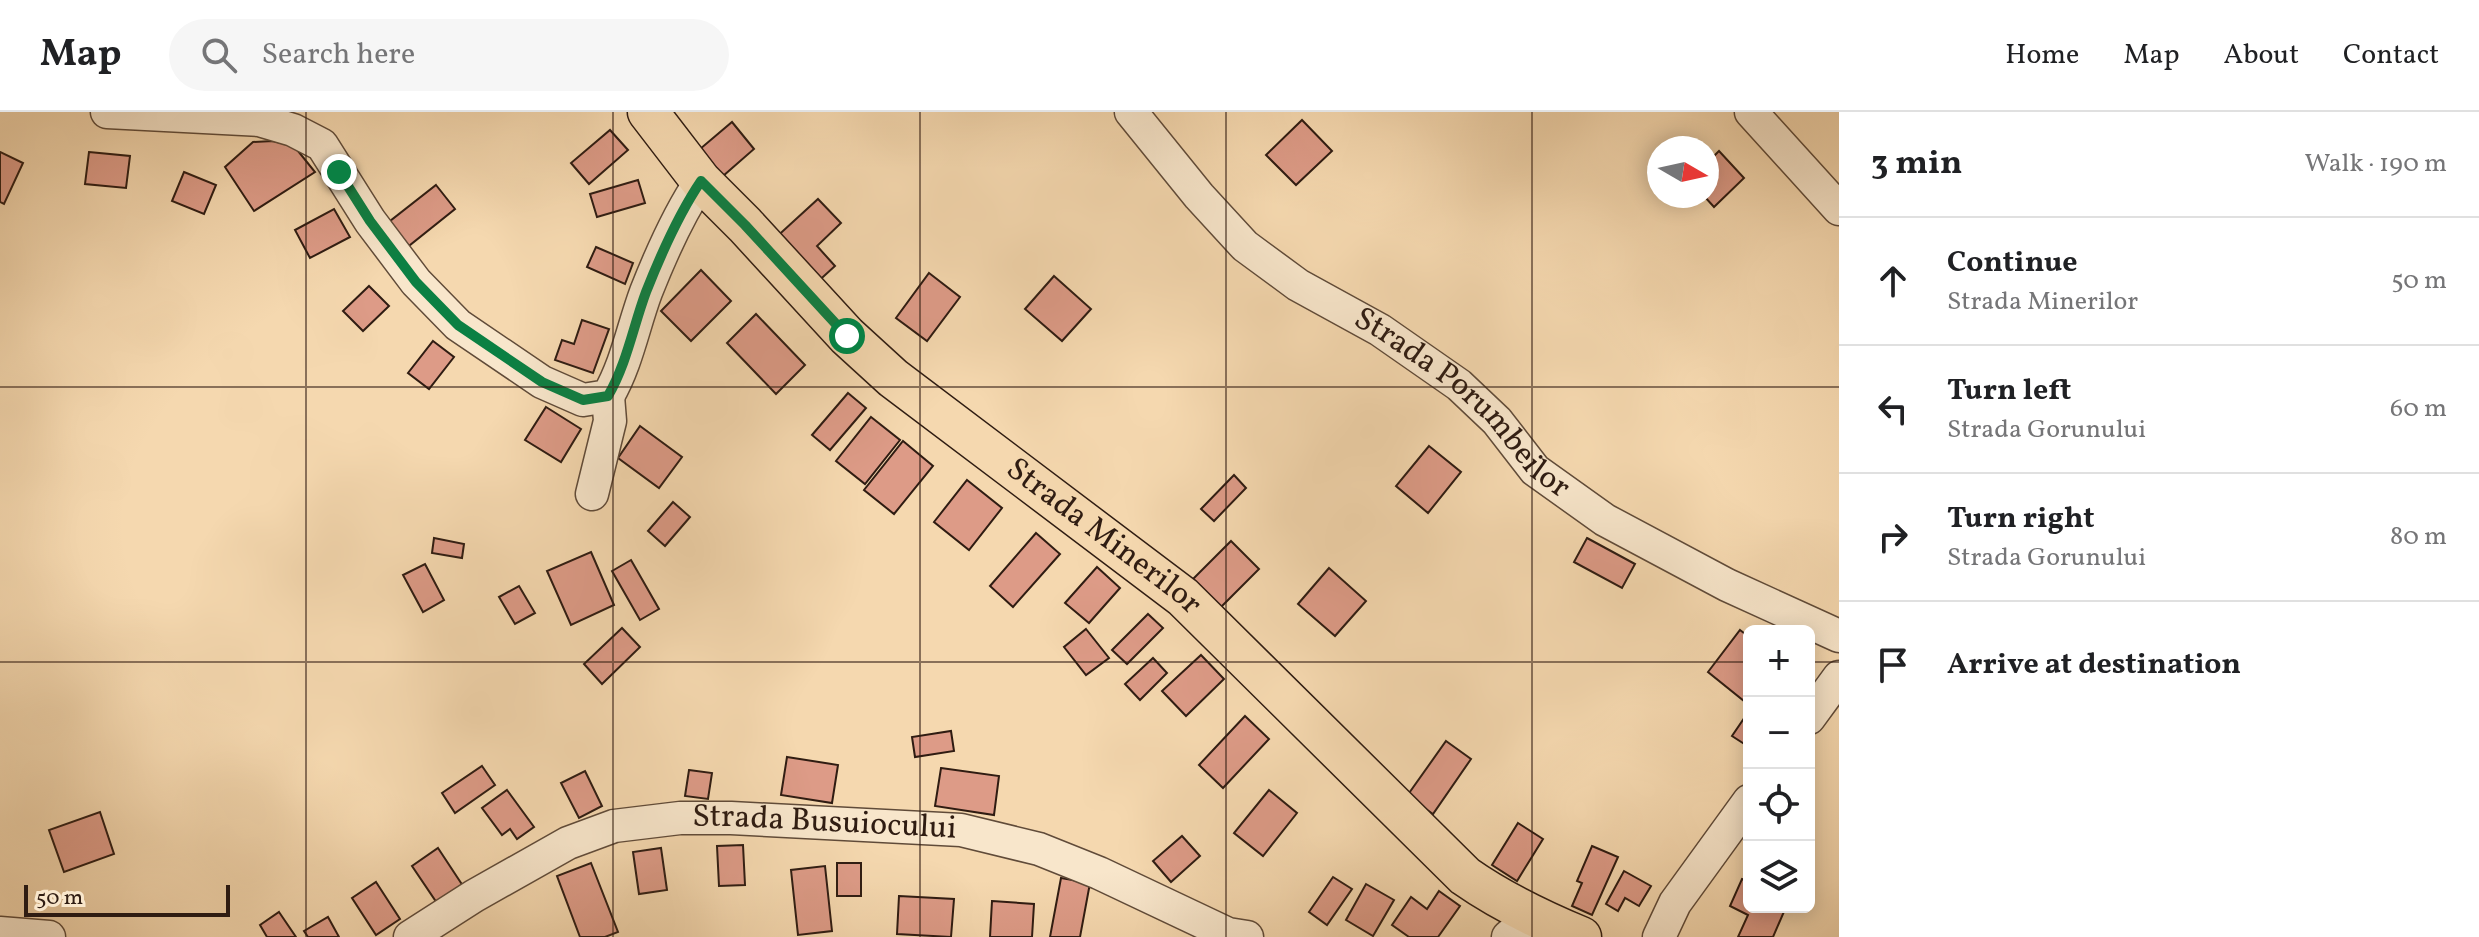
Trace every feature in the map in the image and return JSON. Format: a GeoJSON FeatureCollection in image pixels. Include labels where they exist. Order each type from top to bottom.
{"type":"FeatureCollection","features":[{"type":"Feature","properties":{"kind":"main road","name":"Strada Minerilor"},"geometry":{"type":"LineString","coordinates":[[648,112],[701,181],[847,336],[893,378],[1183,597],[1465,876],[1492,895],[1520,927],[1581,937]]}},
{"type":"Feature","properties":{"kind":"street"},"geometry":{"type":"LineString","coordinates":[[107,112],[259,120],[293,130],[322,145],[370,221],[416,282],[458,325],[542,382],[583,400],[608,396]]}},
{"type":"Feature","properties":{"kind":"street","name":"Strada Porumbeilor"},"geometry":{"type":"LineString","coordinates":[[1131,112],[1199,196],[1245,246],[1298,285],[1380,330],[1459,385],[1497,421],[1535,470],[1605,520],[1727,585],[1839,636]]}},
{"type":"Feature","properties":{"kind":"street"},"geometry":{"type":"LineString","coordinates":[[1751,112],[1839,209]]}},
{"type":"Feature","properties":{"kind":"street"},"geometry":{"type":"LineString","coordinates":[[592,494],[610,421],[608,396],[622,373],[646,293],[685,205],[701,181]]}},
{"type":"Feature","properties":{"kind":"street"},"geometry":{"type":"LineString","coordinates":[[1815,710],[1839,677]]}},
{"type":"Feature","properties":{"kind":"street"},"geometry":{"type":"LineString","coordinates":[[1659,937],[1675,903],[1743,809]]}},
{"type":"Feature","properties":{"kind":"street","name":"Strada Busuiocului"},"geometry":{"type":"LineString","coordinates":[[410,937],[474,896],[568,843],[614,826],[680,818],[961,830],[1039,849],[1099,873],[1228,934],[1247,937]]}},
{"type":"Feature","properties":{"kind":"street"},"geometry":{"type":"LineString","coordinates":[[0,933],[49,937]]}},
{"type":"Feature","properties":{"kind":"building"},"geometry":{"type":"Polygon","coordinates":[[[1302,120],[1332,151],[1296,185],[1266,155],[1302,120]]]}},
{"type":"Feature","properties":{"kind":"building"},"geometry":{"type":"Polygon","coordinates":[[[732,122],[754,149],[723,176],[700,149],[732,122]]]}},
{"type":"Feature","properties":{"kind":"building"},"geometry":{"type":"Polygon","coordinates":[[[610,130],[628,150],[589,184],[571,163],[610,130]]]}},
{"type":"Feature","properties":{"kind":"building"},"geometry":{"type":"Polygon","coordinates":[[[273,141],[294,146],[315,172],[254,211],[225,167],[253,142],[273,141]]]}},
{"type":"Feature","properties":{"kind":"building"},"geometry":{"type":"Polygon","coordinates":[[[1719,151],[1744,178],[1719,202],[1719,151]]]}},
{"type":"Feature","properties":{"kind":"building"},"geometry":{"type":"Polygon","coordinates":[[[0,152],[23,163],[4,204],[0,202],[0,152]]]}},
{"type":"Feature","properties":{"kind":"building"},"geometry":{"type":"Polygon","coordinates":[[[89,152],[130,156],[126,188],[85,184],[89,152]]]}},
{"type":"Feature","properties":{"kind":"building"},"geometry":{"type":"Polygon","coordinates":[[[184,172],[216,185],[204,214],[172,201],[184,172]]]}},
{"type":"Feature","properties":{"kind":"building"},"geometry":{"type":"Polygon","coordinates":[[[638,180],[645,203],[597,217],[590,194],[638,180]]]}},
{"type":"Feature","properties":{"kind":"building"},"geometry":{"type":"Polygon","coordinates":[[[436,185],[455,209],[405,249],[385,225],[436,185]]]}},
{"type":"Feature","properties":{"kind":"building"},"geometry":{"type":"Polygon","coordinates":[[[818,199],[841,223],[817,246],[835,266],[813,286],[772,241],[818,199]]]}},
{"type":"Feature","properties":{"kind":"building"},"geometry":{"type":"Polygon","coordinates":[[[334,209],[350,237],[310,258],[295,230],[334,209]]]}},
{"type":"Feature","properties":{"kind":"building"},"geometry":{"type":"Polygon","coordinates":[[[596,247],[633,263],[625,284],[587,267],[596,247]]]}},
{"type":"Feature","properties":{"kind":"building"},"geometry":{"type":"Polygon","coordinates":[[[701,270],[731,301],[691,341],[661,311],[701,270]]]}},
{"type":"Feature","properties":{"kind":"building"},"geometry":{"type":"Polygon","coordinates":[[[929,273],[960,297],[927,341],[896,318],[929,273]]]}},
{"type":"Feature","properties":{"kind":"building"},"geometry":{"type":"Polygon","coordinates":[[[1054,276],[1091,309],[1062,341],[1025,309],[1054,276]]]}},
{"type":"Feature","properties":{"kind":"building"},"geometry":{"type":"Polygon","coordinates":[[[369,286],[389,306],[363,331],[343,311],[369,286]]]}},
{"type":"Feature","properties":{"kind":"building"},"geometry":{"type":"Polygon","coordinates":[[[756,314],[805,365],[776,394],[727,343],[756,314]]]}},
{"type":"Feature","properties":{"kind":"building"},"geometry":{"type":"Polygon","coordinates":[[[582,320],[609,329],[593,373],[555,360],[562,340],[574,344],[582,320]]]}},
{"type":"Feature","properties":{"kind":"building"},"geometry":{"type":"Polygon","coordinates":[[[433,341],[454,357],[429,389],[408,373],[433,341]]]}},
{"type":"Feature","properties":{"kind":"building"},"geometry":{"type":"Polygon","coordinates":[[[848,393],[866,408],[830,450],[812,435],[848,393]]]}},
{"type":"Feature","properties":{"kind":"building"},"geometry":{"type":"Polygon","coordinates":[[[546,407],[581,429],[561,462],[525,440],[546,407]]]}},
{"type":"Feature","properties":{"kind":"building"},"geometry":{"type":"Polygon","coordinates":[[[871,417],[900,440],[865,484],[836,461],[871,417]]]}},
{"type":"Feature","properties":{"kind":"building"},"geometry":{"type":"Polygon","coordinates":[[[640,426],[682,457],[659,488],[618,458],[640,426]]]}},
{"type":"Feature","properties":{"kind":"building"},"geometry":{"type":"Polygon","coordinates":[[[903,441],[933,466],[894,514],[864,490],[903,441]]]}},
{"type":"Feature","properties":{"kind":"building"},"geometry":{"type":"Polygon","coordinates":[[[1429,446],[1461,472],[1428,513],[1396,486],[1429,446]]]}},
{"type":"Feature","properties":{"kind":"building"},"geometry":{"type":"Polygon","coordinates":[[[1234,475],[1246,488],[1214,521],[1201,509],[1234,475]]]}},
{"type":"Feature","properties":{"kind":"building"},"geometry":{"type":"Polygon","coordinates":[[[967,480],[1002,508],[969,550],[934,522],[967,480]]]}},
{"type":"Feature","properties":{"kind":"building"},"geometry":{"type":"Polygon","coordinates":[[[673,502],[690,517],[665,546],[648,531],[673,502]]]}},
{"type":"Feature","properties":{"kind":"building"},"geometry":{"type":"Polygon","coordinates":[[[1036,533],[1060,554],[1013,607],[990,586],[1036,533]]]}},
{"type":"Feature","properties":{"kind":"building"},"geometry":{"type":"Polygon","coordinates":[[[434,538],[464,544],[462,558],[432,553],[434,538]]]}},
{"type":"Feature","properties":{"kind":"building"},"geometry":{"type":"Polygon","coordinates":[[[1587,538],[1635,564],[1622,588],[1574,562],[1587,538]]]}},
{"type":"Feature","properties":{"kind":"building"},"geometry":{"type":"Polygon","coordinates":[[[1231,541],[1259,569],[1221,607],[1193,579],[1231,541]]]}},
{"type":"Feature","properties":{"kind":"building"},"geometry":{"type":"Polygon","coordinates":[[[591,552],[614,605],[571,625],[547,571],[591,552]]]}},
{"type":"Feature","properties":{"kind":"building"},"geometry":{"type":"Polygon","coordinates":[[[631,560],[659,609],[640,620],[612,571],[631,560]]]}},
{"type":"Feature","properties":{"kind":"building"},"geometry":{"type":"Polygon","coordinates":[[[425,564],[444,600],[423,612],[403,575],[425,564]]]}},
{"type":"Feature","properties":{"kind":"building"},"geometry":{"type":"Polygon","coordinates":[[[1097,567],[1120,588],[1089,623],[1065,603],[1097,567]]]}},
{"type":"Feature","properties":{"kind":"building"},"geometry":{"type":"Polygon","coordinates":[[[1329,568],[1366,601],[1335,636],[1298,604],[1329,568]]]}},
{"type":"Feature","properties":{"kind":"building"},"geometry":{"type":"Polygon","coordinates":[[[519,586],[535,613],[515,624],[499,597],[519,586]]]}},
{"type":"Feature","properties":{"kind":"building"},"geometry":{"type":"Polygon","coordinates":[[[1148,614],[1163,628],[1127,664],[1112,650],[1148,614]]]}},
{"type":"Feature","properties":{"kind":"building"},"geometry":{"type":"Polygon","coordinates":[[[622,628],[640,647],[602,684],[584,664],[622,628]]]}},
{"type":"Feature","properties":{"kind":"building"},"geometry":{"type":"Polygon","coordinates":[[[1086,629],[1109,658],[1086,675],[1064,647],[1086,629]]]}},
{"type":"Feature","properties":{"kind":"building"},"geometry":{"type":"Polygon","coordinates":[[[1740,630],[1743,632],[1743,700],[1708,672],[1740,630]]]}},
{"type":"Feature","properties":{"kind":"building"},"geometry":{"type":"Polygon","coordinates":[[[1201,655],[1224,679],[1186,716],[1162,691],[1201,655]]]}},
{"type":"Feature","properties":{"kind":"building"},"geometry":{"type":"Polygon","coordinates":[[[1153,658],[1167,673],[1140,700],[1125,684],[1153,658]]]}},
{"type":"Feature","properties":{"kind":"building"},"geometry":{"type":"Polygon","coordinates":[[[1245,716],[1269,739],[1223,788],[1199,765],[1245,716]]]}},
{"type":"Feature","properties":{"kind":"building"},"geometry":{"type":"Polygon","coordinates":[[[1743,720],[1743,743],[1732,736],[1743,720]]]}},
{"type":"Feature","properties":{"kind":"building"},"geometry":{"type":"Polygon","coordinates":[[[951,731],[954,751],[915,757],[912,737],[951,731]]]}},
{"type":"Feature","properties":{"kind":"building"},"geometry":{"type":"Polygon","coordinates":[[[1446,741],[1471,759],[1433,814],[1407,796],[1446,741]]]}},
{"type":"Feature","properties":{"kind":"building"},"geometry":{"type":"Polygon","coordinates":[[[787,757],[838,765],[832,803],[781,795],[787,757]]]}},
{"type":"Feature","properties":{"kind":"building"},"geometry":{"type":"Polygon","coordinates":[[[482,766],[495,785],[455,813],[442,793],[482,766]]]}},
{"type":"Feature","properties":{"kind":"building"},"geometry":{"type":"Polygon","coordinates":[[[941,768],[999,776],[994,815],[935,806],[941,768]]]}},
{"type":"Feature","properties":{"kind":"building"},"geometry":{"type":"Polygon","coordinates":[[[689,770],[712,773],[708,799],[685,796],[689,770]]]}},
{"type":"Feature","properties":{"kind":"building"},"geometry":{"type":"Polygon","coordinates":[[[585,771],[602,806],[579,818],[561,783],[585,771]]]}},
{"type":"Feature","properties":{"kind":"building"},"geometry":{"type":"Polygon","coordinates":[[[507,790],[534,827],[517,839],[510,829],[502,835],[482,808],[507,790]]]}},
{"type":"Feature","properties":{"kind":"building"},"geometry":{"type":"Polygon","coordinates":[[[1269,790],[1297,813],[1263,856],[1234,833],[1269,790]]]}},
{"type":"Feature","properties":{"kind":"building"},"geometry":{"type":"Polygon","coordinates":[[[100,812],[114,854],[64,872],[49,830],[100,812]]]}},
{"type":"Feature","properties":{"kind":"building"},"geometry":{"type":"Polygon","coordinates":[[[1518,823],[1543,839],[1517,881],[1492,865],[1518,823]]]}},
{"type":"Feature","properties":{"kind":"building"},"geometry":{"type":"Polygon","coordinates":[[[1182,836],[1200,856],[1171,882],[1153,861],[1182,836]]]}},
{"type":"Feature","properties":{"kind":"building"},"geometry":{"type":"Polygon","coordinates":[[[743,845],[745,885],[719,886],[717,846],[743,845]]]}},
{"type":"Feature","properties":{"kind":"building"},"geometry":{"type":"Polygon","coordinates":[[[1592,846],[1618,857],[1592,915],[1572,906],[1582,883],[1577,881],[1592,846]]]}},
{"type":"Feature","properties":{"kind":"building"},"geometry":{"type":"Polygon","coordinates":[[[438,848],[463,886],[437,903],[412,866],[438,848]]]}},
{"type":"Feature","properties":{"kind":"building"},"geometry":{"type":"Polygon","coordinates":[[[661,848],[667,890],[639,894],[633,852],[661,848]]]}},
{"type":"Feature","properties":{"kind":"building"},"geometry":{"type":"Polygon","coordinates":[[[591,863],[618,932],[605,937],[580,937],[557,876],[591,863]]]}},
{"type":"Feature","properties":{"kind":"building"},"geometry":{"type":"Polygon","coordinates":[[[837,863],[861,863],[861,896],[837,896],[837,863]]]}},
{"type":"Feature","properties":{"kind":"building"},"geometry":{"type":"Polygon","coordinates":[[[825,866],[832,931],[798,935],[791,870],[825,866]]]}},
{"type":"Feature","properties":{"kind":"building"},"geometry":{"type":"Polygon","coordinates":[[[1624,871],[1651,886],[1639,906],[1625,898],[1618,911],[1606,904],[1624,871]]]}},
{"type":"Feature","properties":{"kind":"building"},"geometry":{"type":"Polygon","coordinates":[[[1333,877],[1352,889],[1327,925],[1309,912],[1333,877]]]}},
{"type":"Feature","properties":{"kind":"building"},"geometry":{"type":"Polygon","coordinates":[[[1061,878],[1090,883],[1080,937],[1050,937],[1061,878]]]}},
{"type":"Feature","properties":{"kind":"building"},"geometry":{"type":"Polygon","coordinates":[[[1742,879],[1743,879],[1743,912],[1730,906],[1742,879]]]}},
{"type":"Feature","properties":{"kind":"building"},"geometry":{"type":"Polygon","coordinates":[[[376,882],[400,919],[376,935],[352,898],[376,882]]]}},
{"type":"Feature","properties":{"kind":"building"},"geometry":{"type":"Polygon","coordinates":[[[1366,884],[1394,900],[1373,936],[1346,920],[1366,884]]]}},
{"type":"Feature","properties":{"kind":"building"},"geometry":{"type":"Polygon","coordinates":[[[1439,891],[1460,906],[1438,937],[1409,937],[1392,925],[1411,897],[1427,909],[1439,891]]]}},
{"type":"Feature","properties":{"kind":"building"},"geometry":{"type":"Polygon","coordinates":[[[899,896],[954,899],[951,937],[897,934],[899,896]]]}},
{"type":"Feature","properties":{"kind":"building"},"geometry":{"type":"Polygon","coordinates":[[[992,901],[1034,904],[1032,937],[990,937],[992,901]]]}},
{"type":"Feature","properties":{"kind":"building"},"geometry":{"type":"Polygon","coordinates":[[[279,912],[296,937],[267,937],[260,925],[279,912]]]}},
{"type":"Feature","properties":{"kind":"building"},"geometry":{"type":"Polygon","coordinates":[[[1744,913],[1783,913],[1773,937],[1738,937],[1748,915],[1744,913]]]}},
{"type":"Feature","properties":{"kind":"building"},"geometry":{"type":"Polygon","coordinates":[[[328,917],[339,937],[308,937],[304,931],[328,917]]]}},
{"type":"Feature","properties":{"kind":"route"},"geometry":{"type":"LineString","coordinates":[[339,172],[370,221],[416,282],[458,325],[542,382],[583,400],[608,396],[622,373],[646,293],[685,205],[701,181],[847,336]]}}]}
